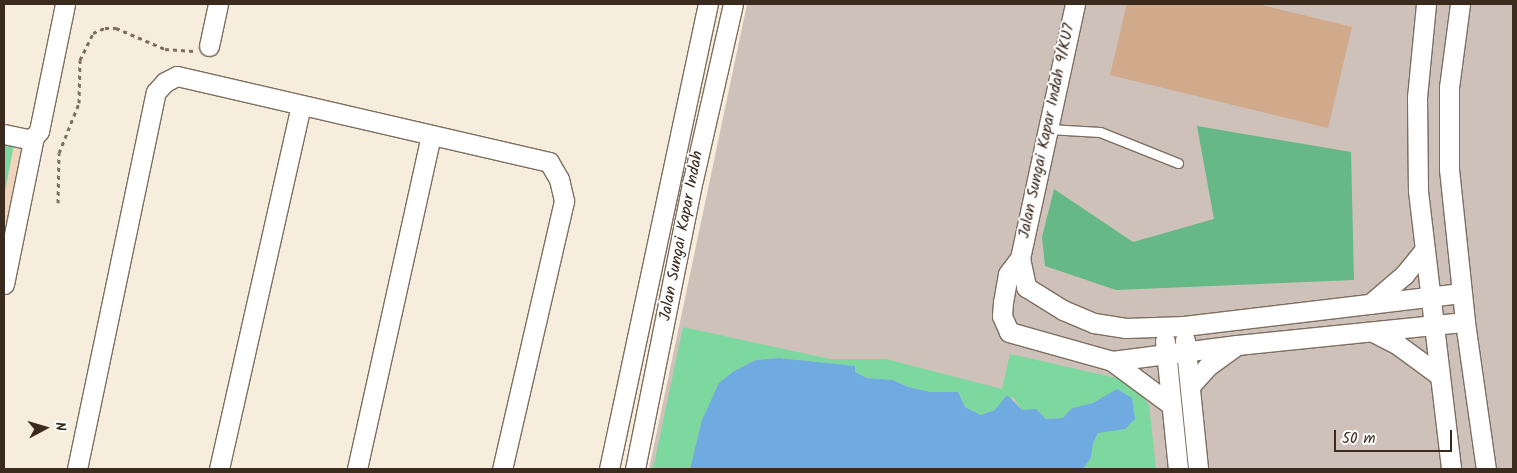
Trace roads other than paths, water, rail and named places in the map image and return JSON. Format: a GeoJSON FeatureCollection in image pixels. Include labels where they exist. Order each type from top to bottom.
{"type":"FeatureCollection","features":[{"type":"Feature","properties":{"kind":"street"},"geometry":{"type":"LineString","coordinates":[[4,284],[34,137],[39,131],[65,4]]}},
{"type":"Feature","properties":{"kind":"street"},"geometry":{"type":"LineString","coordinates":[[206,48],[218,4]]}},
{"type":"Feature","properties":{"kind":"street","name":"Jalan Sungai Kapar Indah"},"geometry":{"type":"LineString","coordinates":[[609,469],[708,4]]}},
{"type":"Feature","properties":{"kind":"street","name":"Jalan Sungai Kapar Indah"},"geometry":{"type":"LineString","coordinates":[[635,469],[693,180],[733,4]]}},
{"type":"Feature","properties":{"kind":"street","name":"Jalan Sungai Kapar Indah 9/KU7"},"geometry":{"type":"LineString","coordinates":[[1020,258],[1057,128],[1075,4]]}},
{"type":"Feature","properties":{"kind":"street"},"geometry":{"type":"LineString","coordinates":[[1426,4],[1417,97],[1418,191],[1432,325],[1451,469]]}},
{"type":"Feature","properties":{"kind":"street"},"geometry":{"type":"LineString","coordinates":[[1460,4],[1449,87],[1449,170],[1461,292],[1486,469]]}},
{"type":"Feature","properties":{"kind":"street"},"geometry":{"type":"LineString","coordinates":[[77,469],[156,92],[166,82],[177,76],[549,162],[559,179],[564,200],[502,469]]}},
{"type":"Feature","properties":{"kind":"street"},"geometry":{"type":"LineString","coordinates":[[219,469],[301,105]]}},
{"type":"Feature","properties":{"kind":"street"},"geometry":{"type":"LineString","coordinates":[[4,134],[34,137]]}},
{"type":"Feature","properties":{"kind":"street"},"geometry":{"type":"LineString","coordinates":[[357,469],[431,135]]}},
{"type":"Feature","properties":{"kind":"street"},"geometry":{"type":"LineString","coordinates":[[1370,304],[1404,275],[1424,250]]}},
{"type":"Feature","properties":{"kind":"street"},"geometry":{"type":"LineString","coordinates":[[1020,258],[1026,287],[1063,310],[1094,323],[1126,328],[1184,326],[1461,292]]}},
{"type":"Feature","properties":{"kind":"street"},"geometry":{"type":"LineString","coordinates":[[1020,258],[1008,274],[1003,302],[1002,316],[1009,332],[1112,361],[1237,345],[1465,322]]}},
{"type":"Feature","properties":{"kind":"street"},"geometry":{"type":"LineString","coordinates":[[1184,326],[1198,469]]}},
{"type":"Feature","properties":{"kind":"street"},"geometry":{"type":"LineString","coordinates":[[1164,328],[1178,469]]}},
{"type":"Feature","properties":{"kind":"street"},"geometry":{"type":"LineString","coordinates":[[1373,332],[1398,345],[1439,375]]}},
{"type":"Feature","properties":{"kind":"street"},"geometry":{"type":"LineString","coordinates":[[1191,390],[1208,366],[1237,345]]}},
{"type":"Feature","properties":{"kind":"street"},"geometry":{"type":"LineString","coordinates":[[1112,361],[1171,412]]}},
{"type":"Feature","properties":{"kind":"lane"},"geometry":{"type":"LineString","coordinates":[[1057,128],[1100,132],[1178,163]]}},
{"type":"Feature","properties":{"kind":"water"},"geometry":{"type":"Polygon","coordinates":[[[779,358],[855,366],[855,372],[867,378],[893,380],[908,387],[930,392],[958,392],[965,407],[981,415],[995,410],[1007,395],[1022,410],[1036,409],[1046,419],[1063,418],[1072,408],[1093,403],[1117,389],[1132,398],[1135,419],[1125,429],[1098,433],[1093,443],[1091,458],[1083,469],[690,469],[702,420],[719,383],[734,371],[756,360],[779,358]]]}}]}
